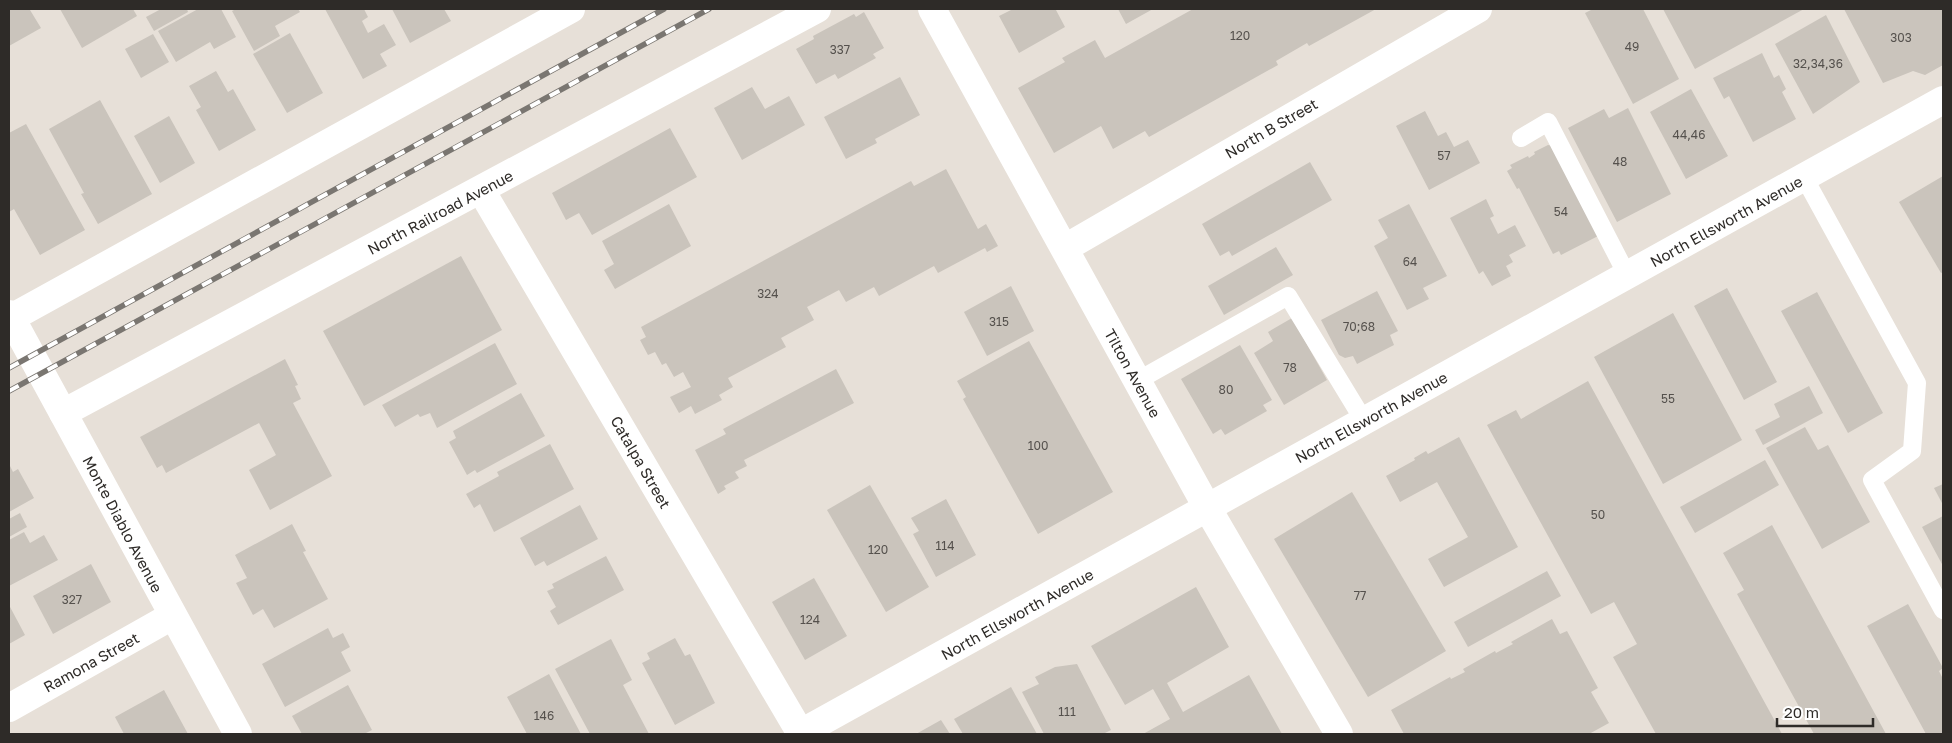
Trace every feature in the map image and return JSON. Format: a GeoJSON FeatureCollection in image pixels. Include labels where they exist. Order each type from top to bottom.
{"type":"FeatureCollection","features":[{"type":"Feature","properties":{"kind":"street"},"geometry":{"type":"LineString","coordinates":[[10,316],[571,9]]}},
{"type":"Feature","properties":{"kind":"street","name":"North Railroad Avenue"},"geometry":{"type":"LineString","coordinates":[[63,412],[817,9]]}},
{"type":"Feature","properties":{"kind":"street","name":"Tilton Avenue"},"geometry":{"type":"LineString","coordinates":[[932,9],[1208,509],[1339,734]]}},
{"type":"Feature","properties":{"kind":"street","name":"North B Street"},"geometry":{"type":"LineString","coordinates":[[1065,248],[1478,9]]}},
{"type":"Feature","properties":{"kind":"street","name":"North Ellsworth Avenue"},"geometry":{"type":"LineString","coordinates":[[800,734],[1943,100]]}},
{"type":"Feature","properties":{"kind":"street","name":"Catalpa Street"},"geometry":{"type":"LineString","coordinates":[[481,190],[800,734]]}},
{"type":"Feature","properties":{"kind":"street","name":"Monte Diablo Avenue"},"geometry":{"type":"LineString","coordinates":[[10,316],[238,734]]}},
{"type":"Feature","properties":{"kind":"street","name":"Ramona Street"},"geometry":{"type":"LineString","coordinates":[[9,708],[172,616]]}},
{"type":"Feature","properties":{"kind":"lane"},"geometry":{"type":"LineString","coordinates":[[1521,138],[1548,122],[1628,275]]}},
{"type":"Feature","properties":{"kind":"lane"},"geometry":{"type":"LineString","coordinates":[[1804,177],[1917,383],[1912,451],[1872,480],[1943,610]]}},
{"type":"Feature","properties":{"kind":"lane"},"geometry":{"type":"LineString","coordinates":[[1137,381],[1288,296],[1364,421]]}},
{"type":"Feature","properties":{"kind":"building"},"geometry":{"type":"Polygon","coordinates":[[[9,9],[34,9],[30,10],[41,28],[9,46],[9,9]]]}},
{"type":"Feature","properties":{"kind":"building"},"geometry":{"type":"Polygon","coordinates":[[[60,9],[133,9],[137,16],[82,48],[60,9]]]}},
{"type":"Feature","properties":{"kind":"building"},"geometry":{"type":"Polygon","coordinates":[[[161,9],[187,9],[188,12],[154,31],[146,17],[161,9]]]}},
{"type":"Feature","properties":{"kind":"building"},"geometry":{"type":"Polygon","coordinates":[[[198,9],[221,9],[236,37],[214,49],[210,42],[176,62],[158,31],[198,9]]]}},
{"type":"Feature","properties":{"kind":"building"},"geometry":{"type":"Polygon","coordinates":[[[236,9],[298,9],[300,12],[275,26],[280,36],[254,51],[232,11],[236,9]]]}},
{"type":"Feature","properties":{"kind":"building"},"geometry":{"type":"Polygon","coordinates":[[[325,9],[364,9],[368,17],[362,21],[368,33],[384,24],[396,45],[380,54],[387,66],[363,79],[325,9]]]}},
{"type":"Feature","properties":{"kind":"building"},"geometry":{"type":"Polygon","coordinates":[[[392,9],[444,9],[451,21],[410,43],[392,9]]]}},
{"type":"Feature","properties":{"kind":"building"},"geometry":{"type":"Polygon","coordinates":[[[1013,9],[1058,9],[1056,10],[1065,27],[1019,53],[999,16],[1013,9]]]}},
{"type":"Feature","properties":{"kind":"building"},"geometry":{"type":"Polygon","coordinates":[[[1118,9],[1153,9],[1126,24],[1118,9]]]}},
{"type":"Feature","properties":{"kind":"building"},"geometry":{"type":"Polygon","coordinates":[[[1193,9],[1376,9],[1309,46],[1307,43],[1276,61],[1278,65],[1149,137],[1145,131],[1113,149],[1101,126],[1054,153],[1018,88],[1065,62],[1062,58],[1095,40],[1105,58],[1193,9]]]}},
{"type":"Feature","properties":{"kind":"building"},"geometry":{"type":"Polygon","coordinates":[[[1593,9],[1643,9],[1679,79],[1633,104],[1585,13],[1593,9]]]}},
{"type":"Feature","properties":{"kind":"building"},"geometry":{"type":"Polygon","coordinates":[[[1663,9],[1804,9],[1695,69],[1663,9]]]}},
{"type":"Feature","properties":{"kind":"building"},"geometry":{"type":"Polygon","coordinates":[[[1844,9],[1943,9],[1943,65],[1925,75],[1913,71],[1883,83],[1844,9]]]}},
{"type":"Feature","properties":{"kind":"building"},"geometry":{"type":"Polygon","coordinates":[[[864,12],[884,48],[873,54],[876,58],[838,79],[835,74],[816,84],[796,49],[814,39],[813,36],[854,14],[856,17],[864,12]]]}},
{"type":"Feature","properties":{"kind":"building"},"geometry":{"type":"Polygon","coordinates":[[[1826,15],[1860,82],[1813,114],[1775,44],[1826,15]]]}},
{"type":"Feature","properties":{"kind":"building"},"geometry":{"type":"Polygon","coordinates":[[[290,33],[323,93],[287,113],[253,54],[290,33]]]}},
{"type":"Feature","properties":{"kind":"building"},"geometry":{"type":"Polygon","coordinates":[[[153,34],[169,62],[141,78],[125,49],[153,34]]]}},
{"type":"Feature","properties":{"kind":"building"},"geometry":{"type":"Polygon","coordinates":[[[1762,53],[1774,78],[1779,75],[1786,89],[1782,92],[1796,119],[1753,142],[1729,96],[1724,99],[1713,78],[1762,53]]]}},
{"type":"Feature","properties":{"kind":"building"},"geometry":{"type":"Polygon","coordinates":[[[216,71],[228,92],[233,89],[256,130],[219,151],[196,110],[201,107],[189,86],[216,71]]]}},
{"type":"Feature","properties":{"kind":"building"},"geometry":{"type":"Polygon","coordinates":[[[900,77],[920,115],[875,139],[877,143],[846,159],[824,117],[900,77]]]}},
{"type":"Feature","properties":{"kind":"building"},"geometry":{"type":"Polygon","coordinates":[[[752,87],[765,109],[789,96],[805,125],[742,160],[714,108],[752,87]]]}},
{"type":"Feature","properties":{"kind":"building"},"geometry":{"type":"Polygon","coordinates":[[[1691,89],[1728,156],[1686,179],[1650,112],[1691,89]]]}},
{"type":"Feature","properties":{"kind":"building"},"geometry":{"type":"Polygon","coordinates":[[[100,100],[152,194],[98,224],[81,194],[84,193],[49,129],[100,100]]]}},
{"type":"Feature","properties":{"kind":"building"},"geometry":{"type":"Polygon","coordinates":[[[1628,108],[1671,194],[1617,222],[1568,128],[1604,109],[1609,118],[1628,108]]]}},
{"type":"Feature","properties":{"kind":"building"},"geometry":{"type":"Polygon","coordinates":[[[1425,111],[1438,136],[1446,132],[1454,147],[1468,140],[1480,163],[1429,190],[1396,126],[1425,111]]]}},
{"type":"Feature","properties":{"kind":"building"},"geometry":{"type":"Polygon","coordinates":[[[169,116],[195,163],[160,183],[134,136],[169,116]]]}},
{"type":"Feature","properties":{"kind":"building"},"geometry":{"type":"Polygon","coordinates":[[[26,124],[85,230],[40,255],[14,209],[9,212],[9,133],[26,124]]]}},
{"type":"Feature","properties":{"kind":"building"},"geometry":{"type":"Polygon","coordinates":[[[670,128],[697,177],[592,235],[579,213],[566,220],[552,193],[670,128]]]}},
{"type":"Feature","properties":{"kind":"building"},"geometry":{"type":"Polygon","coordinates":[[[1548,145],[1557,147],[1602,234],[1561,255],[1559,251],[1553,254],[1519,188],[1517,189],[1507,171],[1512,168],[1510,165],[1528,156],[1529,158],[1535,154],[1534,152],[1548,145]]]}},
{"type":"Feature","properties":{"kind":"building"},"geometry":{"type":"Polygon","coordinates":[[[1310,162],[1332,200],[1232,256],[1229,251],[1220,256],[1202,224],[1310,162]]]}},
{"type":"Feature","properties":{"kind":"building"},"geometry":{"type":"Polygon","coordinates":[[[946,169],[978,229],[986,224],[998,246],[987,252],[985,248],[938,273],[934,266],[879,296],[874,287],[846,302],[839,290],[807,307],[814,320],[781,338],[786,347],[728,378],[733,387],[719,395],[722,400],[695,414],[691,406],[679,413],[670,397],[691,387],[683,372],[674,377],[666,363],[662,365],[655,352],[648,355],[640,340],[646,337],[641,327],[911,181],[914,186],[946,169]]]}},
{"type":"Feature","properties":{"kind":"building"},"geometry":{"type":"Polygon","coordinates":[[[1943,176],[1943,272],[1941,273],[1899,202],[1943,176]]]}},
{"type":"Feature","properties":{"kind":"building"},"geometry":{"type":"Polygon","coordinates":[[[1486,199],[1494,216],[1490,218],[1498,234],[1515,225],[1526,246],[1509,255],[1513,262],[1506,266],[1511,276],[1492,286],[1483,271],[1479,274],[1450,218],[1486,199]]]}},
{"type":"Feature","properties":{"kind":"building"},"geometry":{"type":"Polygon","coordinates":[[[669,204],[691,246],[615,289],[604,270],[614,264],[602,241],[669,204]]]}},
{"type":"Feature","properties":{"kind":"building"},"geometry":{"type":"Polygon","coordinates":[[[1409,204],[1447,276],[1423,288],[1429,299],[1407,310],[1374,246],[1388,238],[1378,220],[1409,204]]]}},
{"type":"Feature","properties":{"kind":"building"},"geometry":{"type":"Polygon","coordinates":[[[1276,247],[1293,275],[1224,315],[1208,286],[1276,247]]]}},
{"type":"Feature","properties":{"kind":"building"},"geometry":{"type":"Polygon","coordinates":[[[461,256],[502,330],[364,406],[323,331],[461,256]]]}},
{"type":"Feature","properties":{"kind":"building"},"geometry":{"type":"Polygon","coordinates":[[[1011,286],[1034,331],[987,356],[964,312],[1011,286]]]}},
{"type":"Feature","properties":{"kind":"building"},"geometry":{"type":"Polygon","coordinates":[[[1727,288],[1777,382],[1744,400],[1694,306],[1727,288]]]}},
{"type":"Feature","properties":{"kind":"building"},"geometry":{"type":"Polygon","coordinates":[[[1377,291],[1398,331],[1390,335],[1394,345],[1357,364],[1353,356],[1345,358],[1339,355],[1321,320],[1377,291]]]}},
{"type":"Feature","properties":{"kind":"building"},"geometry":{"type":"Polygon","coordinates":[[[1817,292],[1883,413],[1848,433],[1781,311],[1817,292]]]}},
{"type":"Feature","properties":{"kind":"building"},"geometry":{"type":"Polygon","coordinates":[[[1673,313],[1742,440],[1663,484],[1594,357],[1673,313]]]}},
{"type":"Feature","properties":{"kind":"building"},"geometry":{"type":"Polygon","coordinates":[[[1292,318],[1327,380],[1284,405],[1254,353],[1273,341],[1268,332],[1292,318]]]}},
{"type":"Feature","properties":{"kind":"building"},"geometry":{"type":"Polygon","coordinates":[[[1029,341],[1113,492],[1038,534],[963,399],[966,397],[957,381],[1029,341]]]}},
{"type":"Feature","properties":{"kind":"building"},"geometry":{"type":"Polygon","coordinates":[[[495,343],[517,384],[437,428],[430,413],[420,417],[418,414],[395,427],[382,405],[495,343]]]}},
{"type":"Feature","properties":{"kind":"building"},"geometry":{"type":"Polygon","coordinates":[[[1240,345],[1272,400],[1263,405],[1267,411],[1225,435],[1221,429],[1213,434],[1181,379],[1240,345]]]}},
{"type":"Feature","properties":{"kind":"building"},"geometry":{"type":"Polygon","coordinates":[[[285,359],[298,385],[295,386],[301,399],[293,403],[332,476],[270,510],[249,470],[276,455],[259,423],[166,473],[162,465],[157,468],[140,437],[285,359]]]}},
{"type":"Feature","properties":{"kind":"building"},"geometry":{"type":"Polygon","coordinates":[[[836,369],[854,403],[744,460],[747,466],[735,472],[739,478],[724,486],[726,489],[718,494],[695,450],[726,434],[723,429],[836,369]]]}},
{"type":"Feature","properties":{"kind":"building"},"geometry":{"type":"Polygon","coordinates":[[[1588,381],[1782,734],[1656,734],[1613,657],[1637,644],[1614,602],[1591,614],[1487,425],[1516,410],[1521,419],[1588,381]]]}},
{"type":"Feature","properties":{"kind":"building"},"geometry":{"type":"Polygon","coordinates":[[[1809,386],[1823,413],[1763,445],[1755,430],[1780,417],[1774,404],[1809,386]]]}},
{"type":"Feature","properties":{"kind":"building"},"geometry":{"type":"Polygon","coordinates":[[[521,393],[545,436],[477,473],[475,470],[467,475],[449,442],[456,438],[453,431],[521,393]]]}},
{"type":"Feature","properties":{"kind":"building"},"geometry":{"type":"Polygon","coordinates":[[[1805,427],[1818,450],[1828,445],[1870,522],[1822,549],[1766,448],[1805,427]]]}},
{"type":"Feature","properties":{"kind":"building"},"geometry":{"type":"Polygon","coordinates":[[[1459,437],[1518,547],[1444,587],[1428,559],[1468,537],[1437,482],[1400,502],[1386,476],[1415,460],[1414,458],[1426,451],[1428,454],[1459,437]]]}},
{"type":"Feature","properties":{"kind":"building"},"geometry":{"type":"Polygon","coordinates":[[[550,444],[574,489],[494,532],[480,504],[474,508],[466,494],[499,476],[497,472],[550,444]]]}},
{"type":"Feature","properties":{"kind":"building"},"geometry":{"type":"Polygon","coordinates":[[[1765,460],[1779,485],[1695,533],[1680,507],[1765,460]]]}},
{"type":"Feature","properties":{"kind":"building"},"geometry":{"type":"Polygon","coordinates":[[[9,464],[13,472],[18,469],[34,498],[9,512],[9,464]]]}},
{"type":"Feature","properties":{"kind":"building"},"geometry":{"type":"Polygon","coordinates":[[[1943,484],[1943,505],[1934,488],[1943,484]]]}},
{"type":"Feature","properties":{"kind":"building"},"geometry":{"type":"Polygon","coordinates":[[[870,485],[929,587],[886,612],[827,510],[870,485]]]}},
{"type":"Feature","properties":{"kind":"building"},"geometry":{"type":"Polygon","coordinates":[[[1352,492],[1446,651],[1368,697],[1274,539],[1352,492]]]}},
{"type":"Feature","properties":{"kind":"building"},"geometry":{"type":"Polygon","coordinates":[[[946,499],[976,555],[936,577],[913,534],[919,531],[911,518],[946,499]]]}},
{"type":"Feature","properties":{"kind":"building"},"geometry":{"type":"Polygon","coordinates":[[[580,505],[598,539],[547,566],[544,561],[535,566],[520,538],[580,505]]]}},
{"type":"Feature","properties":{"kind":"building"},"geometry":{"type":"Polygon","coordinates":[[[20,513],[27,527],[9,537],[9,519],[20,513]]]}},
{"type":"Feature","properties":{"kind":"building"},"geometry":{"type":"Polygon","coordinates":[[[1943,516],[1943,566],[1922,527],[1943,516]]]}},
{"type":"Feature","properties":{"kind":"building"},"geometry":{"type":"Polygon","coordinates":[[[292,524],[306,551],[303,552],[328,599],[274,628],[263,609],[253,615],[236,583],[247,578],[235,555],[292,524]]]}},
{"type":"Feature","properties":{"kind":"building"},"geometry":{"type":"Polygon","coordinates":[[[1772,525],[1886,734],[1814,734],[1737,594],[1744,590],[1723,553],[1772,525]]]}},
{"type":"Feature","properties":{"kind":"building"},"geometry":{"type":"Polygon","coordinates":[[[24,532],[30,543],[44,535],[58,560],[9,586],[9,540],[24,532]]]}},
{"type":"Feature","properties":{"kind":"building"},"geometry":{"type":"Polygon","coordinates":[[[606,556],[624,590],[558,625],[550,611],[556,607],[547,591],[554,588],[552,584],[606,556]]]}},
{"type":"Feature","properties":{"kind":"building"},"geometry":{"type":"Polygon","coordinates":[[[91,564],[111,602],[53,634],[33,596],[91,564]]]}},
{"type":"Feature","properties":{"kind":"building"},"geometry":{"type":"Polygon","coordinates":[[[1547,571],[1561,596],[1468,647],[1454,622],[1547,571]]]}},
{"type":"Feature","properties":{"kind":"building"},"geometry":{"type":"Polygon","coordinates":[[[814,578],[847,636],[805,660],[772,602],[814,578]]]}},
{"type":"Feature","properties":{"kind":"building"},"geometry":{"type":"Polygon","coordinates":[[[1196,587],[1229,647],[1167,683],[1183,712],[1249,675],[1282,734],[1143,734],[1170,719],[1153,689],[1125,705],[1091,646],[1196,587]]]}},
{"type":"Feature","properties":{"kind":"building"},"geometry":{"type":"Polygon","coordinates":[[[1908,604],[1943,668],[1939,671],[1943,679],[1943,734],[1926,734],[1867,626],[1908,604]]]}},
{"type":"Feature","properties":{"kind":"building"},"geometry":{"type":"Polygon","coordinates":[[[9,605],[25,635],[9,644],[9,605]]]}},
{"type":"Feature","properties":{"kind":"building"},"geometry":{"type":"Polygon","coordinates":[[[1552,619],[1560,634],[1567,631],[1598,688],[1591,692],[1609,723],[1589,734],[1404,734],[1391,710],[1450,677],[1451,679],[1465,672],[1463,669],[1495,651],[1496,653],[1513,644],[1511,642],[1552,619]]]}},
{"type":"Feature","properties":{"kind":"building"},"geometry":{"type":"Polygon","coordinates":[[[328,628],[333,638],[343,633],[350,647],[341,652],[351,671],[285,707],[262,664],[328,628]]]}},
{"type":"Feature","properties":{"kind":"building"},"geometry":{"type":"Polygon","coordinates":[[[675,638],[685,656],[690,654],[715,703],[675,725],[642,663],[650,659],[647,653],[675,638]]]}},
{"type":"Feature","properties":{"kind":"building"},"geometry":{"type":"Polygon","coordinates":[[[611,639],[632,680],[623,685],[649,734],[590,734],[555,669],[611,639]]]}},
{"type":"Feature","properties":{"kind":"building"},"geometry":{"type":"Polygon","coordinates":[[[1077,664],[1111,730],[1103,734],[1044,734],[1022,692],[1039,684],[1035,677],[1055,667],[1077,664]]]}},
{"type":"Feature","properties":{"kind":"building"},"geometry":{"type":"Polygon","coordinates":[[[549,674],[581,734],[527,734],[507,697],[549,674]]]}},
{"type":"Feature","properties":{"kind":"building"},"geometry":{"type":"Polygon","coordinates":[[[348,685],[372,730],[364,734],[302,734],[292,716],[348,685]]]}},
{"type":"Feature","properties":{"kind":"building"},"geometry":{"type":"Polygon","coordinates":[[[1011,687],[1037,734],[963,734],[954,719],[1011,687]]]}},
{"type":"Feature","properties":{"kind":"building"},"geometry":{"type":"Polygon","coordinates":[[[164,690],[188,734],[124,734],[115,717],[164,690]]]}},
{"type":"Feature","properties":{"kind":"building"},"geometry":{"type":"Polygon","coordinates":[[[941,720],[950,734],[916,734],[941,720]]]}},
{"type":"Feature","properties":{"kind":"railway"},"geometry":{"type":"LineString","coordinates":[[9,368],[664,9]]}},
{"type":"Feature","properties":{"kind":"railway"},"geometry":{"type":"LineString","coordinates":[[9,391],[709,9]]}}]}
